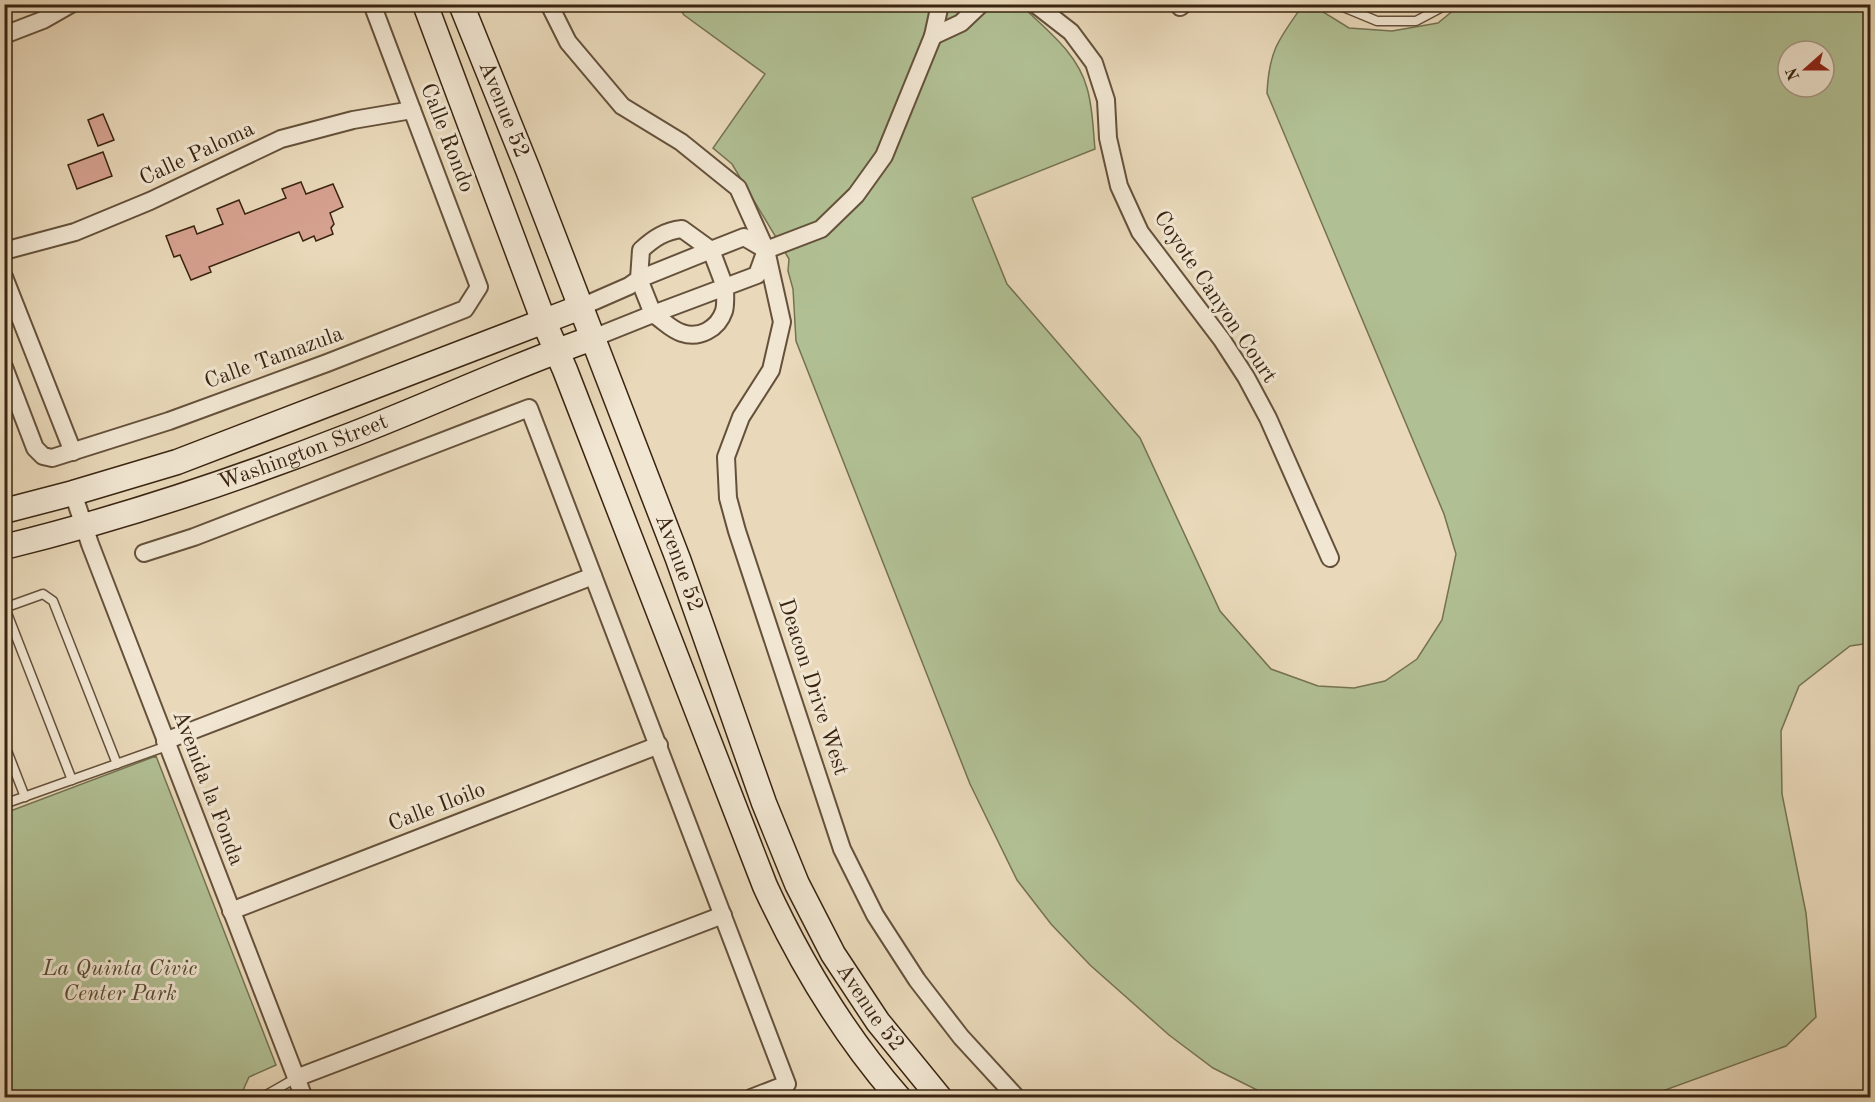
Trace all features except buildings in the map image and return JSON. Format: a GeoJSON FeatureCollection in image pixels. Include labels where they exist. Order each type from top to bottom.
{"type":"FeatureCollection","features":[{"type":"Feature","properties":{"kind":"main road","name":"Avenue 52"},"geometry":{"type":"LineString","coordinates":[[425,4],[544,322],[730,798],[780,918],[805,966],[848,1034],[899,1098]]}},
{"type":"Feature","properties":{"kind":"main road","name":"Avenue 52"},"geometry":{"type":"LineString","coordinates":[[461,4],[528,170],[678,559],[764,803],[797,884],[833,954],[878,1022],[940,1098]]}},
{"type":"Feature","properties":{"kind":"main road","name":"Washington Street"},"geometry":{"type":"LineString","coordinates":[[4,511],[177,462],[581,307]]}},
{"type":"Feature","properties":{"kind":"main road","name":"Washington Street"},"geometry":{"type":"LineString","coordinates":[[4,547],[85,527],[220,484],[354,434],[556,350],[593,338]]}},
{"type":"Feature","properties":{"kind":"street"},"geometry":{"type":"LineString","coordinates":[[4,35],[44,20],[71,4]]}},
{"type":"Feature","properties":{"kind":"street","name":"Calle Rondo"},"geometry":{"type":"LineString","coordinates":[[372,4],[479,287]]}},
{"type":"Feature","properties":{"kind":"street","name":"Deacon Drive West"},"geometry":{"type":"LineString","coordinates":[[549,4],[568,42],[622,106],[681,142],[738,188],[766,250],[782,322],[771,370],[741,417],[726,457],[728,498],[737,531],[842,849],[875,915],[917,980],[961,1037],[1017,1098]]}},
{"type":"Feature","properties":{"kind":"street"},"geometry":{"type":"LineString","coordinates":[[593,338],[757,275],[766,250],[821,229],[856,195],[884,156],[933,36],[940,4]]}},
{"type":"Feature","properties":{"kind":"street"},"geometry":{"type":"LineString","coordinates":[[933,36],[961,23],[981,4]]}},
{"type":"Feature","properties":{"kind":"street","name":"Coyote Canyon Court"},"geometry":{"type":"LineString","coordinates":[[1035,4],[1071,32],[1094,63],[1106,100],[1108,138],[1119,186],[1140,232],[1222,340],[1246,377],[1268,418],[1330,558]]}},
{"type":"Feature","properties":{"kind":"street","name":"Calle Paloma"},"geometry":{"type":"LineString","coordinates":[[4,251],[75,232],[150,201],[281,139],[353,120],[412,110]]}},
{"type":"Feature","properties":{"kind":"street"},"geometry":{"type":"LineString","coordinates":[[682,229],[711,250],[725,287],[725,309],[718,323],[705,333],[693,336],[680,333],[653,314],[639,279],[641,250],[655,238],[669,231],[682,229]]}},
{"type":"Feature","properties":{"kind":"street"},"geometry":{"type":"LineString","coordinates":[[581,307],[629,286],[639,279],[744,237],[766,250]]}},
{"type":"Feature","properties":{"kind":"street"},"geometry":{"type":"LineString","coordinates":[[4,277],[73,452],[52,458],[43,456],[35,448],[4,367]]}},
{"type":"Feature","properties":{"kind":"street","name":"Calle Tamazula"},"geometry":{"type":"LineString","coordinates":[[73,452],[169,421],[465,309],[479,287]]}},
{"type":"Feature","properties":{"kind":"street"},"geometry":{"type":"LineString","coordinates":[[144,553],[194,537],[529,408],[787,1084],[751,1098]]}},
{"type":"Feature","properties":{"kind":"street","name":"Avenida la Fonda"},"geometry":{"type":"LineString","coordinates":[[73,493],[166,743],[304,1098]]}},
{"type":"Feature","properties":{"kind":"street"},"geometry":{"type":"LineString","coordinates":[[166,743],[593,576]]}},
{"type":"Feature","properties":{"kind":"street","name":"Calle Iloilo"},"geometry":{"type":"LineString","coordinates":[[231,910],[658,745]]}},
{"type":"Feature","properties":{"kind":"street"},"geometry":{"type":"LineString","coordinates":[[296,1078],[723,915]]}},
{"type":"Feature","properties":{"kind":"lane"},"geometry":{"type":"LineString","coordinates":[[1336,4],[1377,21],[1416,21],[1448,4]]}},
{"type":"Feature","properties":{"kind":"lane"},"geometry":{"type":"LineString","coordinates":[[72,780],[5,608],[43,594],[53,601],[117,764]]}},
{"type":"Feature","properties":{"kind":"lane"},"geometry":{"type":"LineString","coordinates":[[4,743],[25,797]]}},
{"type":"Feature","properties":{"kind":"lane"},"geometry":{"type":"LineString","coordinates":[[4,804],[117,764],[166,743]]}},
{"type":"Feature","properties":{"kind":"lane"},"geometry":{"type":"LineString","coordinates":[[261,1098],[296,1078]]}},
{"type":"Feature","properties":{"kind":"green space"},"geometry":{"type":"Polygon","coordinates":[[[677,5],[1021,5],[1050,33],[1076,63],[1082,75],[1090,103],[1095,149],[972,198],[1007,284],[1140,438],[1220,611],[1271,669],[1318,686],[1354,688],[1385,681],[1417,659],[1442,620],[1456,554],[1444,514],[1267,93],[1273,55],[1303,5],[1312,5],[1349,28],[1392,31],[1438,23],[1460,5],[1870,5],[1870,643],[1850,646],[1799,686],[1781,731],[1782,794],[1806,913],[1816,1017],[1786,1046],[1646,1097],[1271,1097],[1213,1068],[1169,1035],[1090,965],[1051,924],[1017,880],[970,784],[796,341],[793,289],[788,271],[789,259],[732,164],[713,148],[765,74],[684,15],[677,5]]]}},
{"type":"Feature","properties":{"kind":"green space","name":"La Quinta Civic Center Park"},"geometry":{"type":"Polygon","coordinates":[[[156,756],[276,1065],[249,1077],[240,1097],[5,1097],[5,813],[156,756]]]}}]}
